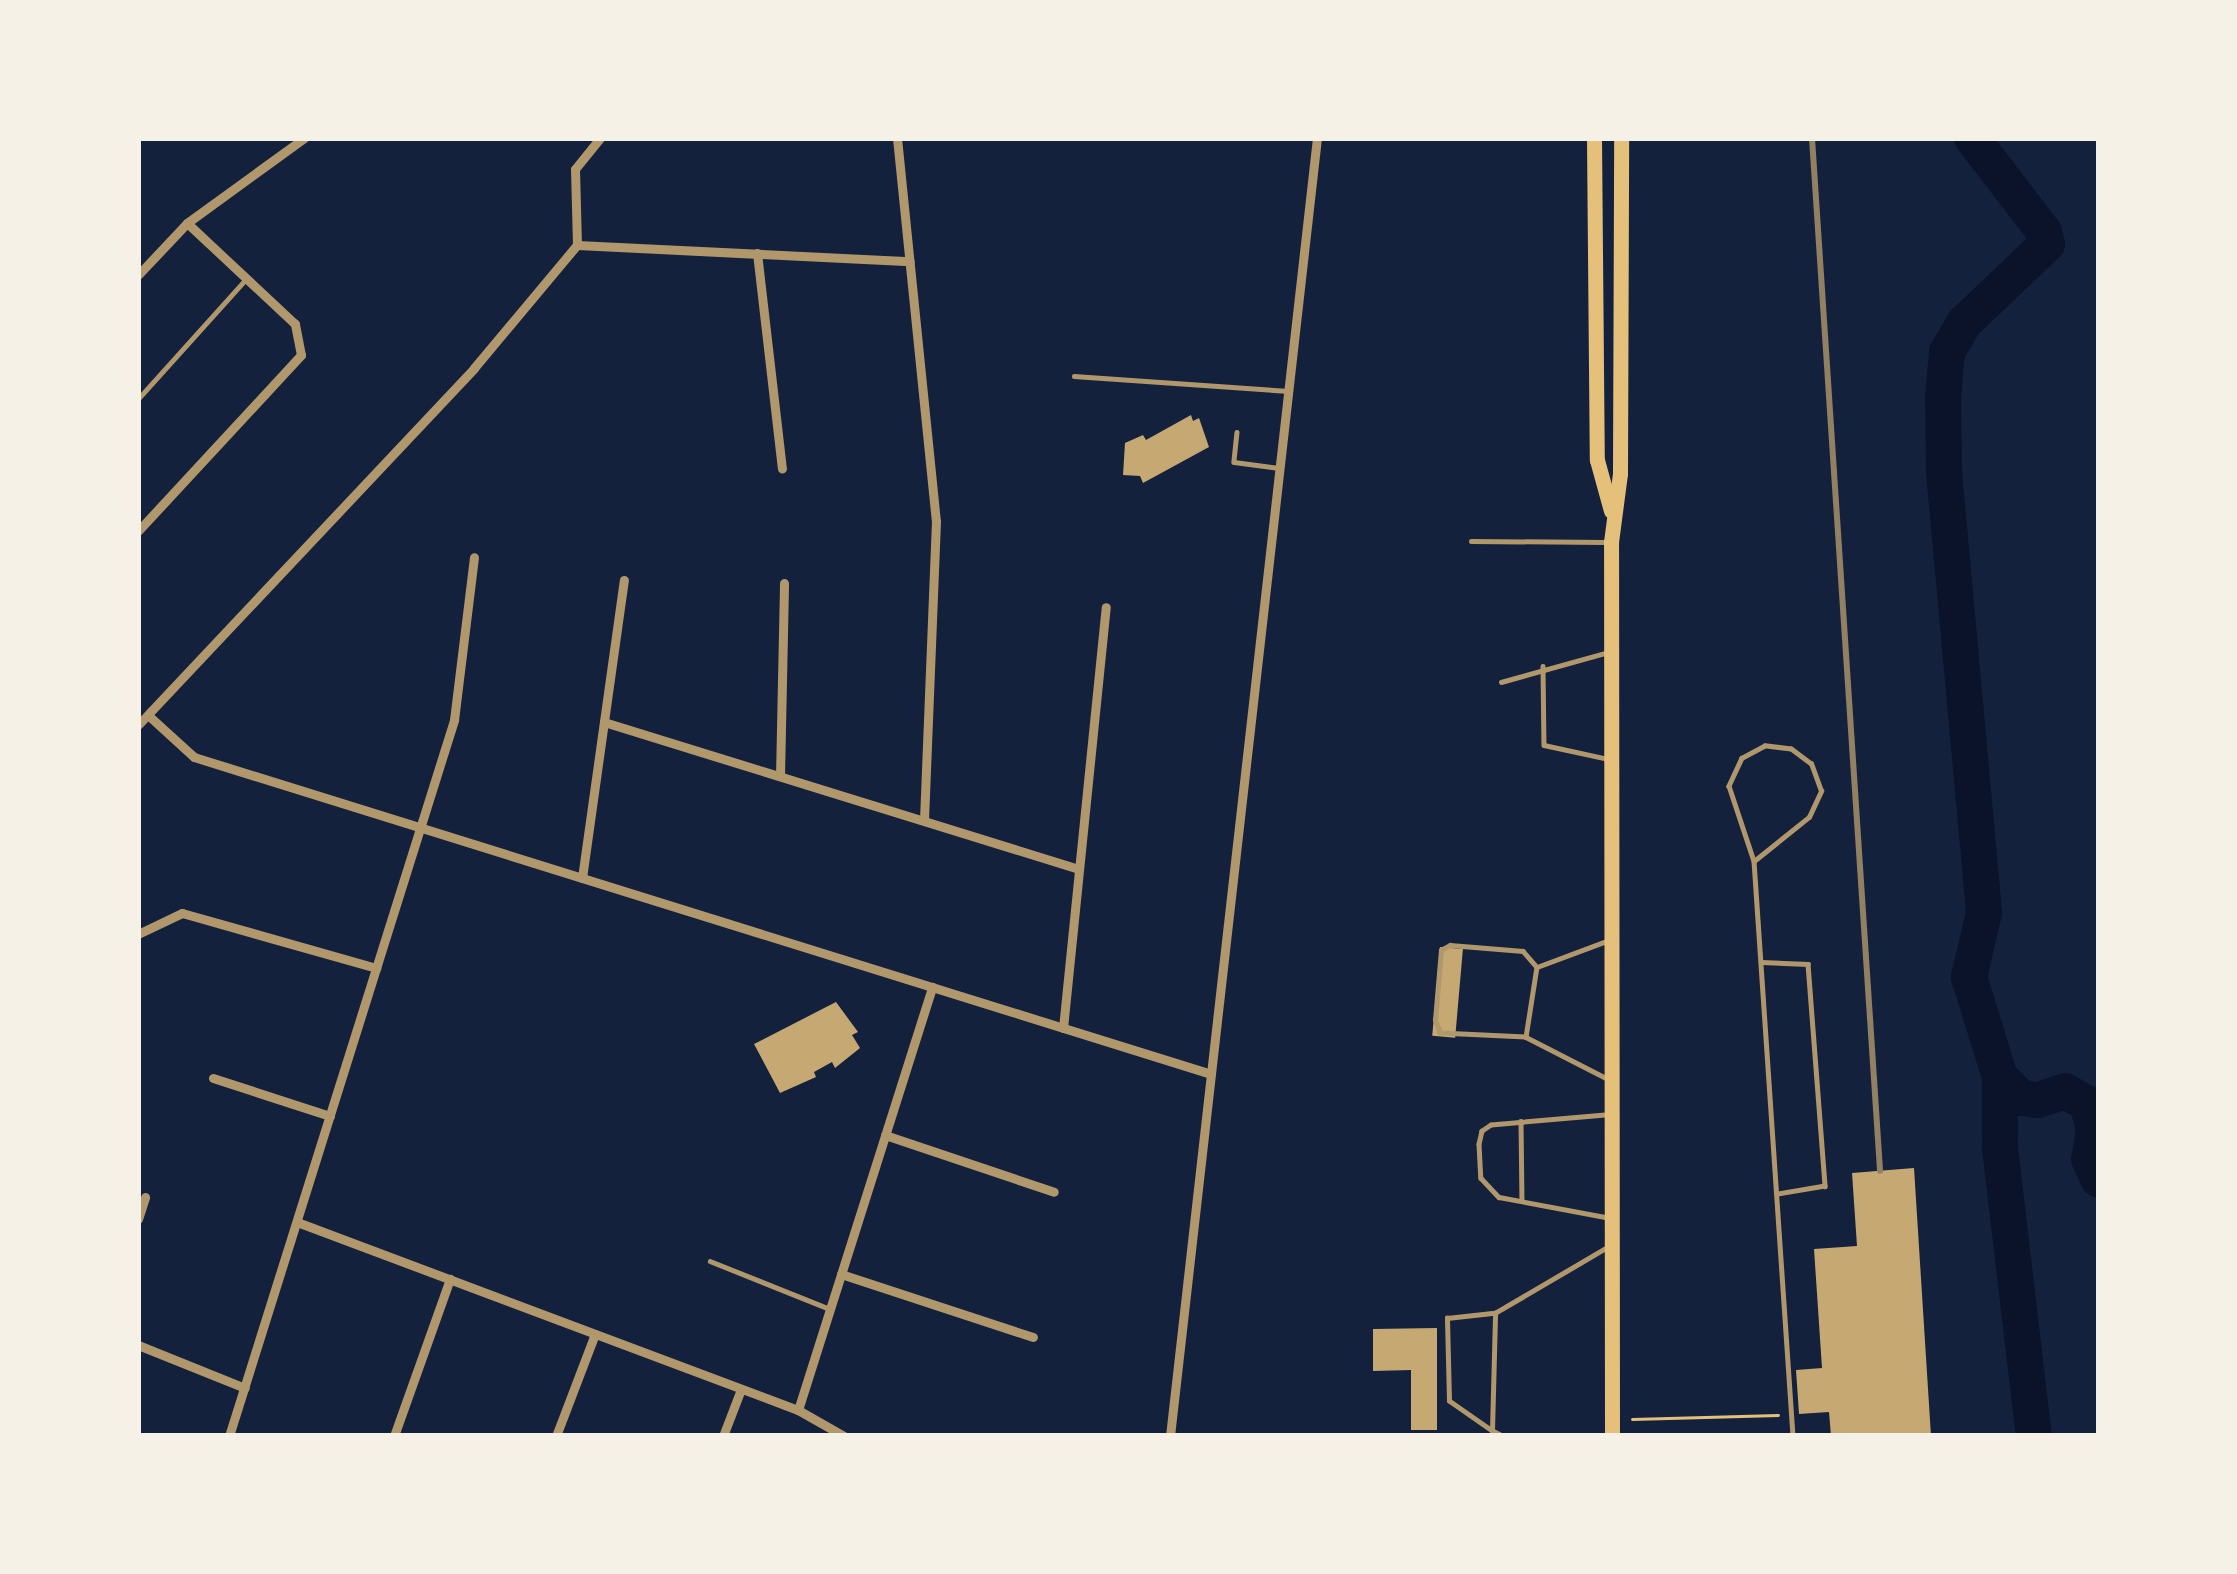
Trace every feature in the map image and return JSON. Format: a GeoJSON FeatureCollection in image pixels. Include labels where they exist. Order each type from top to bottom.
{"type":"FeatureCollection","features":[{"type":"Feature","properties":{"kind":"main road"},"geometry":{"type":"LineString","coordinates":[[1594,138],[1597,460],[1612,515]]}},
{"type":"Feature","properties":{"kind":"main road"},"geometry":{"type":"LineString","coordinates":[[1612,1428],[1611,542],[1621,475],[1621,138]]}},
{"type":"Feature","properties":{"kind":"street"},"geometry":{"type":"LineString","coordinates":[[138,275],[187,223],[304,138]]}},
{"type":"Feature","properties":{"kind":"street"},"geometry":{"type":"LineString","coordinates":[[138,725],[474,368],[577,245],[575,169],[600,138]]}},
{"type":"Feature","properties":{"kind":"street"},"geometry":{"type":"LineString","coordinates":[[898,138],[936,521],[924,821]]}},
{"type":"Feature","properties":{"kind":"street"},"geometry":{"type":"LineString","coordinates":[[1170,1436],[1317,138]]}},
{"type":"Feature","properties":{"kind":"street"},"geometry":{"type":"LineString","coordinates":[[138,531],[301,355],[295,324],[187,223]]}},
{"type":"Feature","properties":{"kind":"street"},"geometry":{"type":"LineString","coordinates":[[577,245],[910,261]]}},
{"type":"Feature","properties":{"kind":"street"},"geometry":{"type":"LineString","coordinates":[[757,254],[782,469]]}},
{"type":"Feature","properties":{"kind":"street"},"geometry":{"type":"LineString","coordinates":[[138,258],[153,259]]}},
{"type":"Feature","properties":{"kind":"street"},"geometry":{"type":"LineString","coordinates":[[230,1436],[454,720],[474,557]]}},
{"type":"Feature","properties":{"kind":"street"},"geometry":{"type":"LineString","coordinates":[[582,878],[625,580]]}},
{"type":"Feature","properties":{"kind":"street"},"geometry":{"type":"LineString","coordinates":[[780,776],[784,583]]}},
{"type":"Feature","properties":{"kind":"street"},"geometry":{"type":"LineString","coordinates":[[1063,1028],[1106,607]]}},
{"type":"Feature","properties":{"kind":"street"},"geometry":{"type":"LineString","coordinates":[[149,716],[194,757],[1210,1074]]}},
{"type":"Feature","properties":{"kind":"street"},"geometry":{"type":"LineString","coordinates":[[604,722],[1079,869]]}},
{"type":"Feature","properties":{"kind":"street"},"geometry":{"type":"LineString","coordinates":[[138,934],[182,914],[376,968]]}},
{"type":"Feature","properties":{"kind":"street"},"geometry":{"type":"LineString","coordinates":[[798,1410],[932,987]]}},
{"type":"Feature","properties":{"kind":"street"},"geometry":{"type":"LineString","coordinates":[[213,1078],[330,1116]]}},
{"type":"Feature","properties":{"kind":"street"},"geometry":{"type":"LineString","coordinates":[[885,1135],[1054,1192]]}},
{"type":"Feature","properties":{"kind":"street"},"geometry":{"type":"LineString","coordinates":[[138,1219],[145,1197]]}},
{"type":"Feature","properties":{"kind":"street"},"geometry":{"type":"LineString","coordinates":[[297,1222],[798,1410],[844,1436]]}},
{"type":"Feature","properties":{"kind":"street"},"geometry":{"type":"LineString","coordinates":[[841,1274],[1033,1337]]}},
{"type":"Feature","properties":{"kind":"street"},"geometry":{"type":"LineString","coordinates":[[394,1436],[450,1280]]}},
{"type":"Feature","properties":{"kind":"street"},"geometry":{"type":"LineString","coordinates":[[556,1436],[595,1334]]}},
{"type":"Feature","properties":{"kind":"street"},"geometry":{"type":"LineString","coordinates":[[138,1345],[245,1388]]}},
{"type":"Feature","properties":{"kind":"street"},"geometry":{"type":"LineString","coordinates":[[723,1436],[741,1389]]}},
{"type":"Feature","properties":{"kind":"lane"},"geometry":{"type":"LineString","coordinates":[[138,398],[247,278]]}},
{"type":"Feature","properties":{"kind":"lane"},"geometry":{"type":"LineString","coordinates":[[1074,376],[1288,391]]}},
{"type":"Feature","properties":{"kind":"lane"},"geometry":{"type":"LineString","coordinates":[[1237,432],[1234,462],[1280,468]]}},
{"type":"Feature","properties":{"kind":"lane"},"geometry":{"type":"LineString","coordinates":[[1471,541],[1611,542]]}},
{"type":"Feature","properties":{"kind":"lane"},"geometry":{"type":"LineString","coordinates":[[1501,682],[1611,652]]}},
{"type":"Feature","properties":{"kind":"lane"},"geometry":{"type":"LineString","coordinates":[[1543,667],[1544,746],[1611,759]]}},
{"type":"Feature","properties":{"kind":"lane"},"geometry":{"type":"LineString","coordinates":[[1754,861],[1809,817],[1821,791],[1811,764],[1791,748],[1765,746],[1742,758],[1729,787],[1754,861],[1793,1436]]}},
{"type":"Feature","properties":{"kind":"lane"},"geometry":{"type":"LineString","coordinates":[[1537,967],[1611,939]]}},
{"type":"Feature","properties":{"kind":"lane"},"geometry":{"type":"LineString","coordinates":[[1537,967],[1523,951],[1450,944],[1442,950],[1435,1020],[1440,1033],[1526,1037],[1611,1080]]}},
{"type":"Feature","properties":{"kind":"lane"},"geometry":{"type":"LineString","coordinates":[[1761,962],[1808,964],[1825,1186],[1777,1195]]}},
{"type":"Feature","properties":{"kind":"lane"},"geometry":{"type":"LineString","coordinates":[[1526,1037],[1537,967]]}},
{"type":"Feature","properties":{"kind":"lane"},"geometry":{"type":"LineString","coordinates":[[1610,1218],[1486,1189],[1479,1144],[1482,1131],[1491,1125],[1611,1115]]}},
{"type":"Feature","properties":{"kind":"lane"},"geometry":{"type":"LineString","coordinates":[[1521,1121],[1522,1201]]}},
{"type":"Feature","properties":{"kind":"lane"},"geometry":{"type":"LineString","coordinates":[[1502,1436],[1449,1401],[1447,1318],[1495,1313],[1610,1246]]}},
{"type":"Feature","properties":{"kind":"lane"},"geometry":{"type":"LineString","coordinates":[[710,1261],[830,1309]]}},
{"type":"Feature","properties":{"kind":"lane"},"geometry":{"type":"LineString","coordinates":[[1492,1430],[1495,1313]]}},
{"type":"Feature","properties":{"kind":"path"},"geometry":{"type":"LineString","coordinates":[[1612,1428],[1792,1414]]}},
{"type":"Feature","properties":{"kind":"building"},"geometry":{"type":"Polygon","coordinates":[[[1191,415],[1193,421],[1199,418],[1209,447],[1143,483],[1140,476],[1123,475],[1125,443],[1143,435],[1146,440],[1191,415]]]}},
{"type":"Feature","properties":{"kind":"building"},"geometry":{"type":"Polygon","coordinates":[[[1440,947],[1463,949],[1455,1038],[1432,1036],[1440,947]]]}},
{"type":"Feature","properties":{"kind":"building"},"geometry":{"type":"Polygon","coordinates":[[[836,1002],[858,1032],[852,1035],[860,1048],[835,1068],[832,1062],[814,1072],[816,1077],[780,1093],[754,1044],[836,1002]]]}},
{"type":"Feature","properties":{"kind":"building"},"geometry":{"type":"Polygon","coordinates":[[[1914,1168],[1931,1436],[1831,1436],[1829,1412],[1799,1414],[1796,1370],[1822,1368],[1814,1249],[1857,1246],[1852,1173],[1914,1168]]]}},
{"type":"Feature","properties":{"kind":"building"},"geometry":{"type":"Polygon","coordinates":[[[1437,1328],[1437,1430],[1411,1430],[1411,1370],[1373,1371],[1373,1329],[1437,1328]]]}},
{"type":"Feature","properties":{"kind":"waterway"},"geometry":{"type":"LineString","coordinates":[[1972,138],[2044,232],[2047,244],[1964,323],[1947,352],[1943,398],[1944,472],[1984,913],[1969,977],[2000,1077],[2000,1148],[2034,1436]]}},
{"type":"Feature","properties":{"kind":"waterway"},"geometry":{"type":"LineString","coordinates":[[2000,1077],[2021,1098],[2038,1100],[2065,1091],[2087,1103],[2094,1129],[2089,1159],[2099,1180]]}},
{"type":"Feature","properties":{"kind":"railway"},"geometry":{"type":"LineString","coordinates":[[1812,138],[1880,1171]]}}]}
